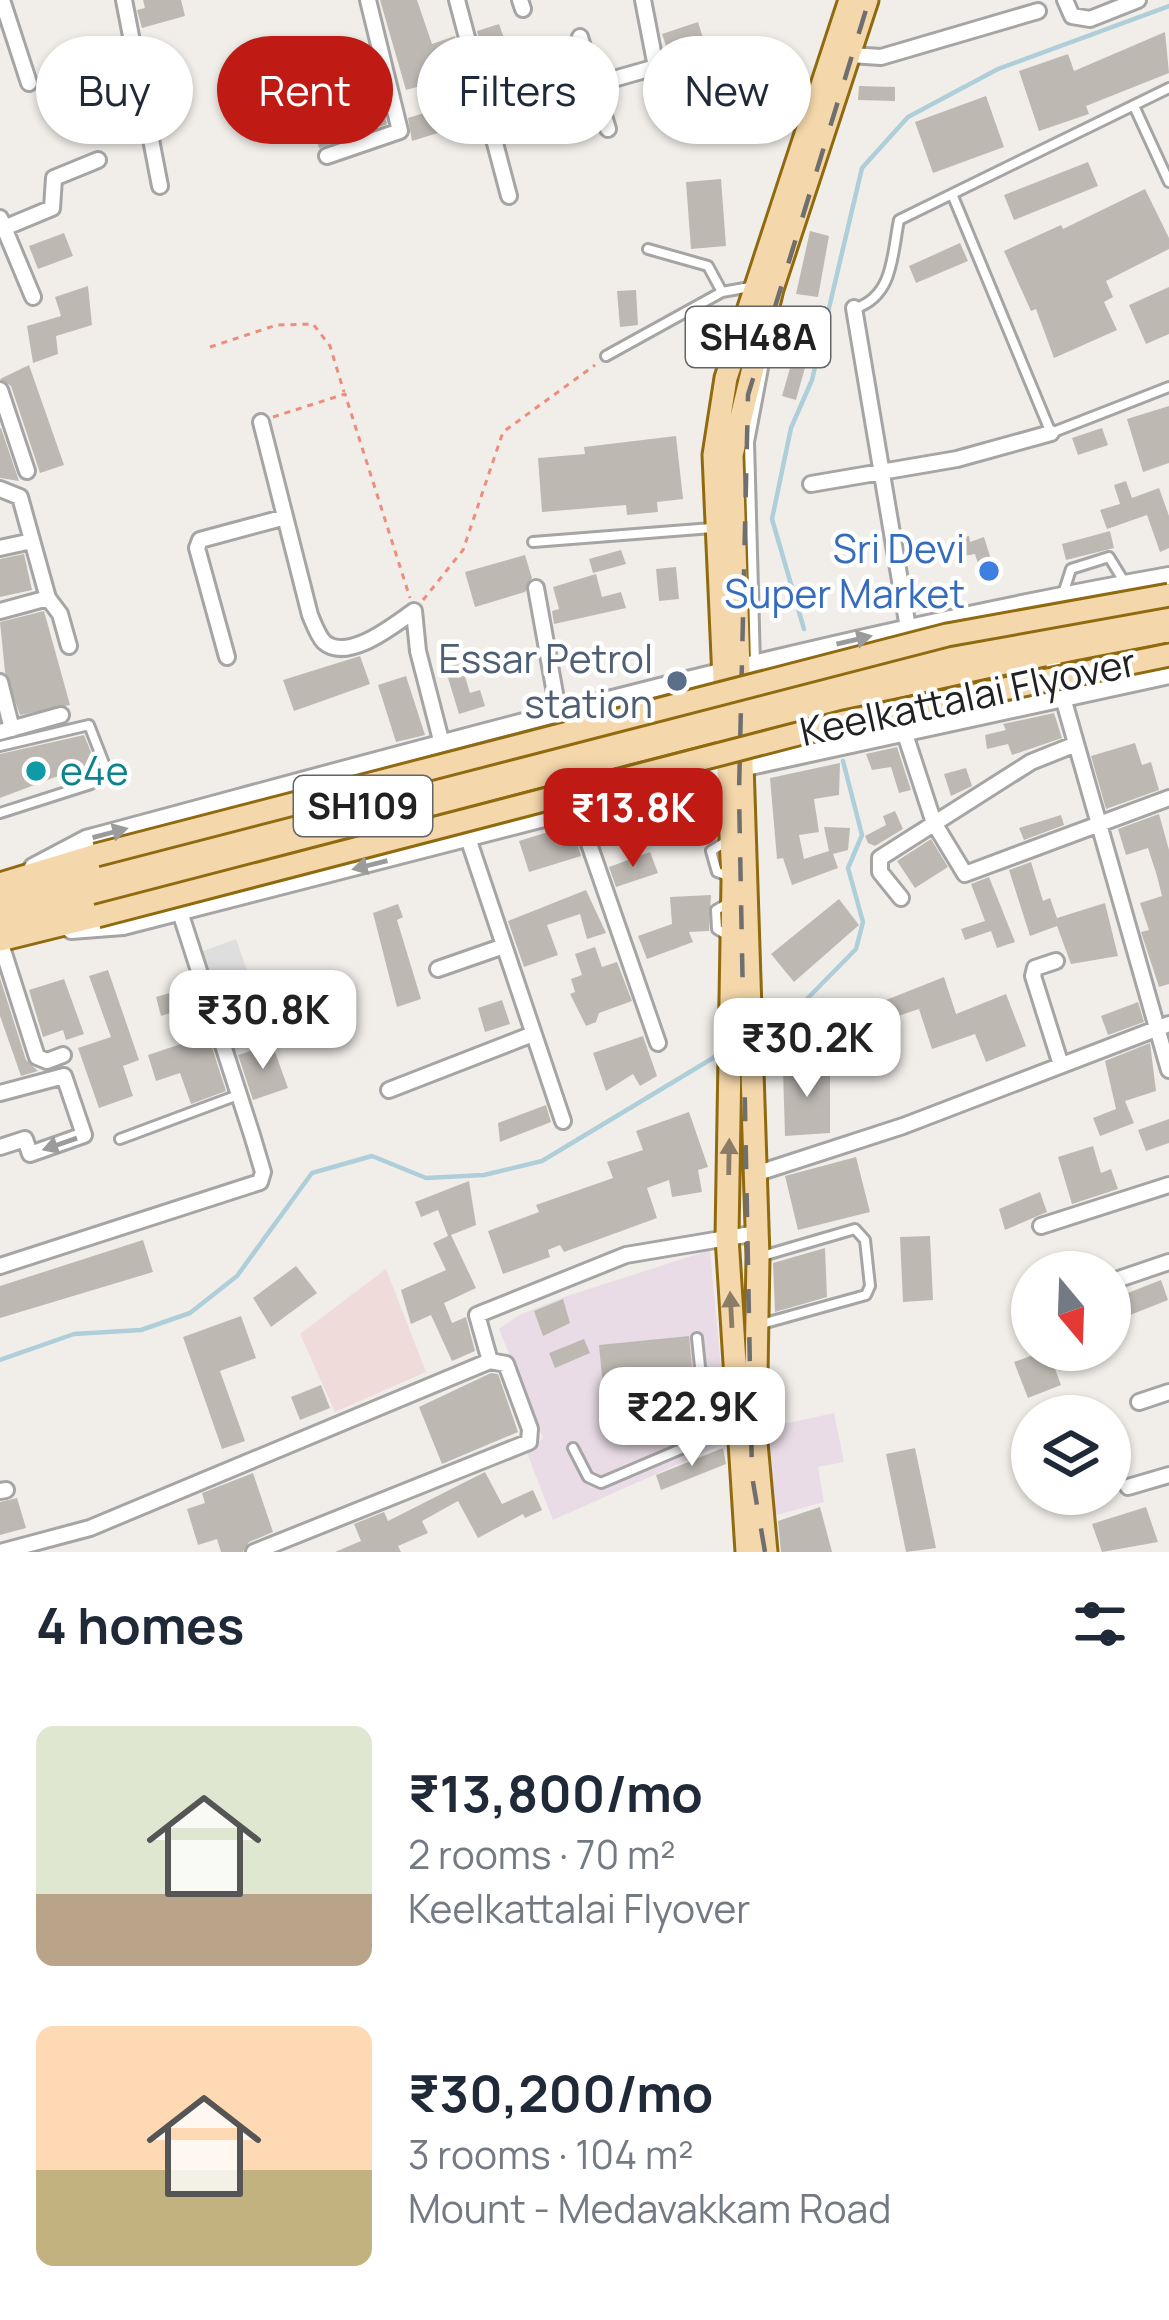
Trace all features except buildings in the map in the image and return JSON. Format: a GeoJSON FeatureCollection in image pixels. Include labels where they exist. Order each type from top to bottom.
{"type":"FeatureCollection","features":[{"type":"Feature","properties":{"kind":"main road","name":"SH48A"},"geometry":{"type":"LineString","coordinates":[[739,667],[714,528],[714,455],[726,378],[850,0]]}},
{"type":"Feature","properties":{"kind":"main road","name":"SH48A"},"geometry":{"type":"LineString","coordinates":[[747,1552],[727,1237],[740,1077],[734,719],[739,667],[732,455],[766,310],[867,0]]}},
{"type":"Feature","properties":{"kind":"main road","name":"Keelkattalai Flyover"},"geometry":{"type":"LineString","coordinates":[[1,888],[96,855],[947,635],[1169,596]]}},
{"type":"Feature","properties":{"kind":"main road","name":"SH109"},"geometry":{"type":"LineString","coordinates":[[0,919],[1015,642],[1169,616]]}},
{"type":"Feature","properties":{"kind":"main road","name":"SH109"},"geometry":{"type":"LineString","coordinates":[[1,888],[734,719],[1169,631]]}},
{"type":"Feature","properties":{"kind":"main road","name":"Keelkattalai Flyover"},"geometry":{"type":"LineString","coordinates":[[0,941],[844,722],[1169,655]]}},
{"type":"Feature","properties":{"kind":"main road","name":"SH48A"},"geometry":{"type":"LineString","coordinates":[[736,769],[730,840],[731,938],[739,1000]]}},
{"type":"Feature","properties":{"kind":"main road","name":"SH48A"},"geometry":{"type":"LineString","coordinates":[[740,1077],[757,1233],[755,1432],[766,1552]]}},
{"type":"Feature","properties":{"kind":"street"},"geometry":{"type":"LineString","coordinates":[[2,0],[6,38],[29,83]]}},
{"type":"Feature","properties":{"kind":"street"},"geometry":{"type":"LineString","coordinates":[[124,0],[160,186]]}},
{"type":"Feature","properties":{"kind":"street"},"geometry":{"type":"LineString","coordinates":[[327,156],[400,131],[368,0]]}},
{"type":"Feature","properties":{"kind":"street"},"geometry":{"type":"LineString","coordinates":[[458,0],[509,196]]}},
{"type":"Feature","properties":{"kind":"street"},"geometry":{"type":"LineString","coordinates":[[619,77],[656,67],[643,0]]}},
{"type":"Feature","properties":{"kind":"street"},"geometry":{"type":"LineString","coordinates":[[1065,0],[1072,16],[1083,20],[1119,3],[1138,0]]}},
{"type":"Feature","properties":{"kind":"street"},"geometry":{"type":"LineString","coordinates":[[850,55],[881,57],[1038,11]]}},
{"type":"Feature","properties":{"kind":"street"},"geometry":{"type":"LineString","coordinates":[[33,297],[2,223],[52,208],[54,178],[98,160]]}},
{"type":"Feature","properties":{"kind":"street"},"geometry":{"type":"LineString","coordinates":[[854,308],[908,628]]}},
{"type":"Feature","properties":{"kind":"street"},"geometry":{"type":"LineString","coordinates":[[0,390],[27,471]]}},
{"type":"Feature","properties":{"kind":"street"},"geometry":{"type":"LineString","coordinates":[[261,422],[282,518],[310,615],[324,642],[340,648],[364,642],[415,611],[418,651],[442,744]]}},
{"type":"Feature","properties":{"kind":"street"},"geometry":{"type":"LineString","coordinates":[[811,484],[957,458],[1051,433]]}},
{"type":"Feature","properties":{"kind":"street"},"geometry":{"type":"LineString","coordinates":[[0,489],[20,497],[48,598],[60,614],[69,646]]}},
{"type":"Feature","properties":{"kind":"street"},"geometry":{"type":"LineString","coordinates":[[226,657],[196,548],[210,537],[282,518]]}},
{"type":"Feature","properties":{"kind":"street"},"geometry":{"type":"LineString","coordinates":[[0,548],[32,542]]}},
{"type":"Feature","properties":{"kind":"street"},"geometry":{"type":"LineString","coordinates":[[1,888],[86,839],[558,710],[908,628],[1169,576]]}},
{"type":"Feature","properties":{"kind":"street"},"geometry":{"type":"LineString","coordinates":[[536,588],[558,710]]}},
{"type":"Feature","properties":{"kind":"street"},"geometry":{"type":"LineString","coordinates":[[0,610],[48,598]]}},
{"type":"Feature","properties":{"kind":"street"},"geometry":{"type":"LineString","coordinates":[[1050,652],[1163,1027],[1169,1070]]}},
{"type":"Feature","properties":{"kind":"street"},"geometry":{"type":"LineString","coordinates":[[28,933],[123,926],[736,769],[1169,675]]}},
{"type":"Feature","properties":{"kind":"street"},"geometry":{"type":"LineString","coordinates":[[0,682],[6,730],[61,715]]}},
{"type":"Feature","properties":{"kind":"street"},"geometry":{"type":"LineString","coordinates":[[904,731],[934,823],[965,874],[1169,798]]}},
{"type":"Feature","properties":{"kind":"street"},"geometry":{"type":"LineString","coordinates":[[901,898],[880,872],[880,858],[1030,762],[1076,744]]}},
{"type":"Feature","properties":{"kind":"street"},"geometry":{"type":"LineString","coordinates":[[578,812],[658,1043]]}},
{"type":"Feature","properties":{"kind":"street"},"geometry":{"type":"LineString","coordinates":[[469,841],[563,1121]]}},
{"type":"Feature","properties":{"kind":"street"},"geometry":{"type":"LineString","coordinates":[[0,1266],[251,1189],[263,1172],[180,912]]}},
{"type":"Feature","properties":{"kind":"street"},"geometry":{"type":"LineString","coordinates":[[0,941],[37,1057],[40,1061],[64,1055]]}},
{"type":"Feature","properties":{"kind":"street"},"geometry":{"type":"LineString","coordinates":[[438,969],[504,946]]}},
{"type":"Feature","properties":{"kind":"street"},"geometry":{"type":"LineString","coordinates":[[1056,961],[1035,968],[1033,976],[1061,1065]]}},
{"type":"Feature","properties":{"kind":"street"},"geometry":{"type":"LineString","coordinates":[[752,1175],[1163,1027]]}},
{"type":"Feature","properties":{"kind":"street"},"geometry":{"type":"LineString","coordinates":[[389,1090],[533,1034]]}},
{"type":"Feature","properties":{"kind":"street"},"geometry":{"type":"LineString","coordinates":[[0,1093],[64,1076],[84,1136],[30,1154],[25,1139],[0,1147]]}},
{"type":"Feature","properties":{"kind":"street"},"geometry":{"type":"LineString","coordinates":[[1041,1226],[1169,1185]]}},
{"type":"Feature","properties":{"kind":"street"},"geometry":{"type":"LineString","coordinates":[[490,1360],[477,1316],[626,1255],[757,1233]]}},
{"type":"Feature","properties":{"kind":"street"},"geometry":{"type":"LineString","coordinates":[[1131,1275],[1169,1262]]}},
{"type":"Feature","properties":{"kind":"street"},"geometry":{"type":"LineString","coordinates":[[0,1552],[90,1528],[490,1360],[506,1364],[530,1429],[529,1442],[254,1552]]}},
{"type":"Feature","properties":{"kind":"street"},"geometry":{"type":"LineString","coordinates":[[1139,1402],[1169,1392]]}},
{"type":"Feature","properties":{"kind":"street"},"geometry":{"type":"LineString","coordinates":[[1131,1486],[1169,1474]]}},
{"type":"Feature","properties":{"kind":"lane"},"geometry":{"type":"LineString","coordinates":[[854,308],[874,302],[883,291],[899,220],[1169,88]]}},
{"type":"Feature","properties":{"kind":"lane"},"geometry":{"type":"LineString","coordinates":[[1134,106],[1169,182]]}},
{"type":"Feature","properties":{"kind":"lane"},"geometry":{"type":"LineString","coordinates":[[952,194],[1051,433],[1169,387]]}},
{"type":"Feature","properties":{"kind":"lane"},"geometry":{"type":"LineString","coordinates":[[648,249],[708,266],[722,292]]}},
{"type":"Feature","properties":{"kind":"lane"},"geometry":{"type":"LineString","coordinates":[[606,356],[722,292],[757,286]]}},
{"type":"Feature","properties":{"kind":"lane"},"geometry":{"type":"LineString","coordinates":[[533,542],[714,528]]}},
{"type":"Feature","properties":{"kind":"lane"},"geometry":{"type":"LineString","coordinates":[[1062,595],[1071,569],[1096,558],[1109,557],[1125,584]]}},
{"type":"Feature","properties":{"kind":"lane"},"geometry":{"type":"LineString","coordinates":[[0,746],[89,725],[106,766],[91,784],[0,813]]}},
{"type":"Feature","properties":{"kind":"lane"},"geometry":{"type":"LineString","coordinates":[[120,1138],[239,1095]]}},
{"type":"Feature","properties":{"kind":"lane"},"geometry":{"type":"LineString","coordinates":[[758,1257],[856,1229],[866,1240],[870,1286],[866,1295],[845,1304],[758,1325]]}},
{"type":"Feature","properties":{"kind":"lane"},"geometry":{"type":"LineString","coordinates":[[573,1448],[588,1477],[602,1483],[696,1444],[706,1430],[697,1338]]}},
{"type":"Feature","properties":{"kind":"lane"},"geometry":{"type":"LineString","coordinates":[[702,1382],[734,1379]]}},
{"type":"Feature","properties":{"kind":"path"},"geometry":{"type":"LineString","coordinates":[[210,346],[277,325],[313,324],[330,346],[415,611]]}},
{"type":"Feature","properties":{"kind":"path"},"geometry":{"type":"LineString","coordinates":[[415,611],[463,550],[503,433],[606,356]]}},
{"type":"Feature","properties":{"kind":"path"},"geometry":{"type":"LineString","coordinates":[[261,422],[345,394]]}},
{"type":"Feature","properties":{"kind":"shaded area"},"geometry":{"type":"Polygon","coordinates":[[[236,939],[271,1039],[228,1053],[195,954],[236,939]]]}},
{"type":"Feature","properties":{"kind":"shaded area"},"geometry":{"type":"Polygon","coordinates":[[[710,1250],[728,1442],[553,1520],[527,1453],[543,1438],[499,1329],[519,1315],[567,1296],[710,1250]]]}},
{"type":"Feature","properties":{"kind":"shaded area"},"geometry":{"type":"Polygon","coordinates":[[[386,1269],[426,1372],[335,1412],[300,1334],[386,1269]]]}},
{"type":"Feature","properties":{"kind":"shaded area"},"geometry":{"type":"Polygon","coordinates":[[[834,1413],[844,1462],[818,1467],[824,1502],[773,1516],[765,1428],[834,1413]]]}},
{"type":"Feature","properties":{"kind":"waterway"},"geometry":{"type":"LineString","coordinates":[[804,629],[772,519],[791,428],[812,380],[862,168],[908,117],[998,69],[1169,6]]}},
{"type":"Feature","properties":{"kind":"waterway"},"geometry":{"type":"LineString","coordinates":[[759,1030],[801,1005],[856,949],[863,922],[848,868],[862,835],[843,761]]}},
{"type":"Feature","properties":{"kind":"waterway"},"geometry":{"type":"LineString","coordinates":[[0,1360],[74,1334],[141,1330],[190,1313],[237,1276],[312,1173],[372,1156],[426,1178],[484,1175],[542,1161],[723,1052]]}},
{"type":"Feature","properties":{"kind":"railway"},"geometry":{"type":"LineString","coordinates":[[765,1552],[752,1476],[739,793],[748,395],[869,0]]}},
{"type":"Feature","properties":{"kind":"place","name":"Sri Devi Super Market"},"geometry":{"type":"Point","coordinates":[989,571]}},
{"type":"Feature","properties":{"kind":"place","name":"Essar Petrol station"},"geometry":{"type":"Point","coordinates":[677,681]}},
{"type":"Feature","properties":{"kind":"place","name":"e4e"},"geometry":{"type":"Point","coordinates":[36,771]}}]}
